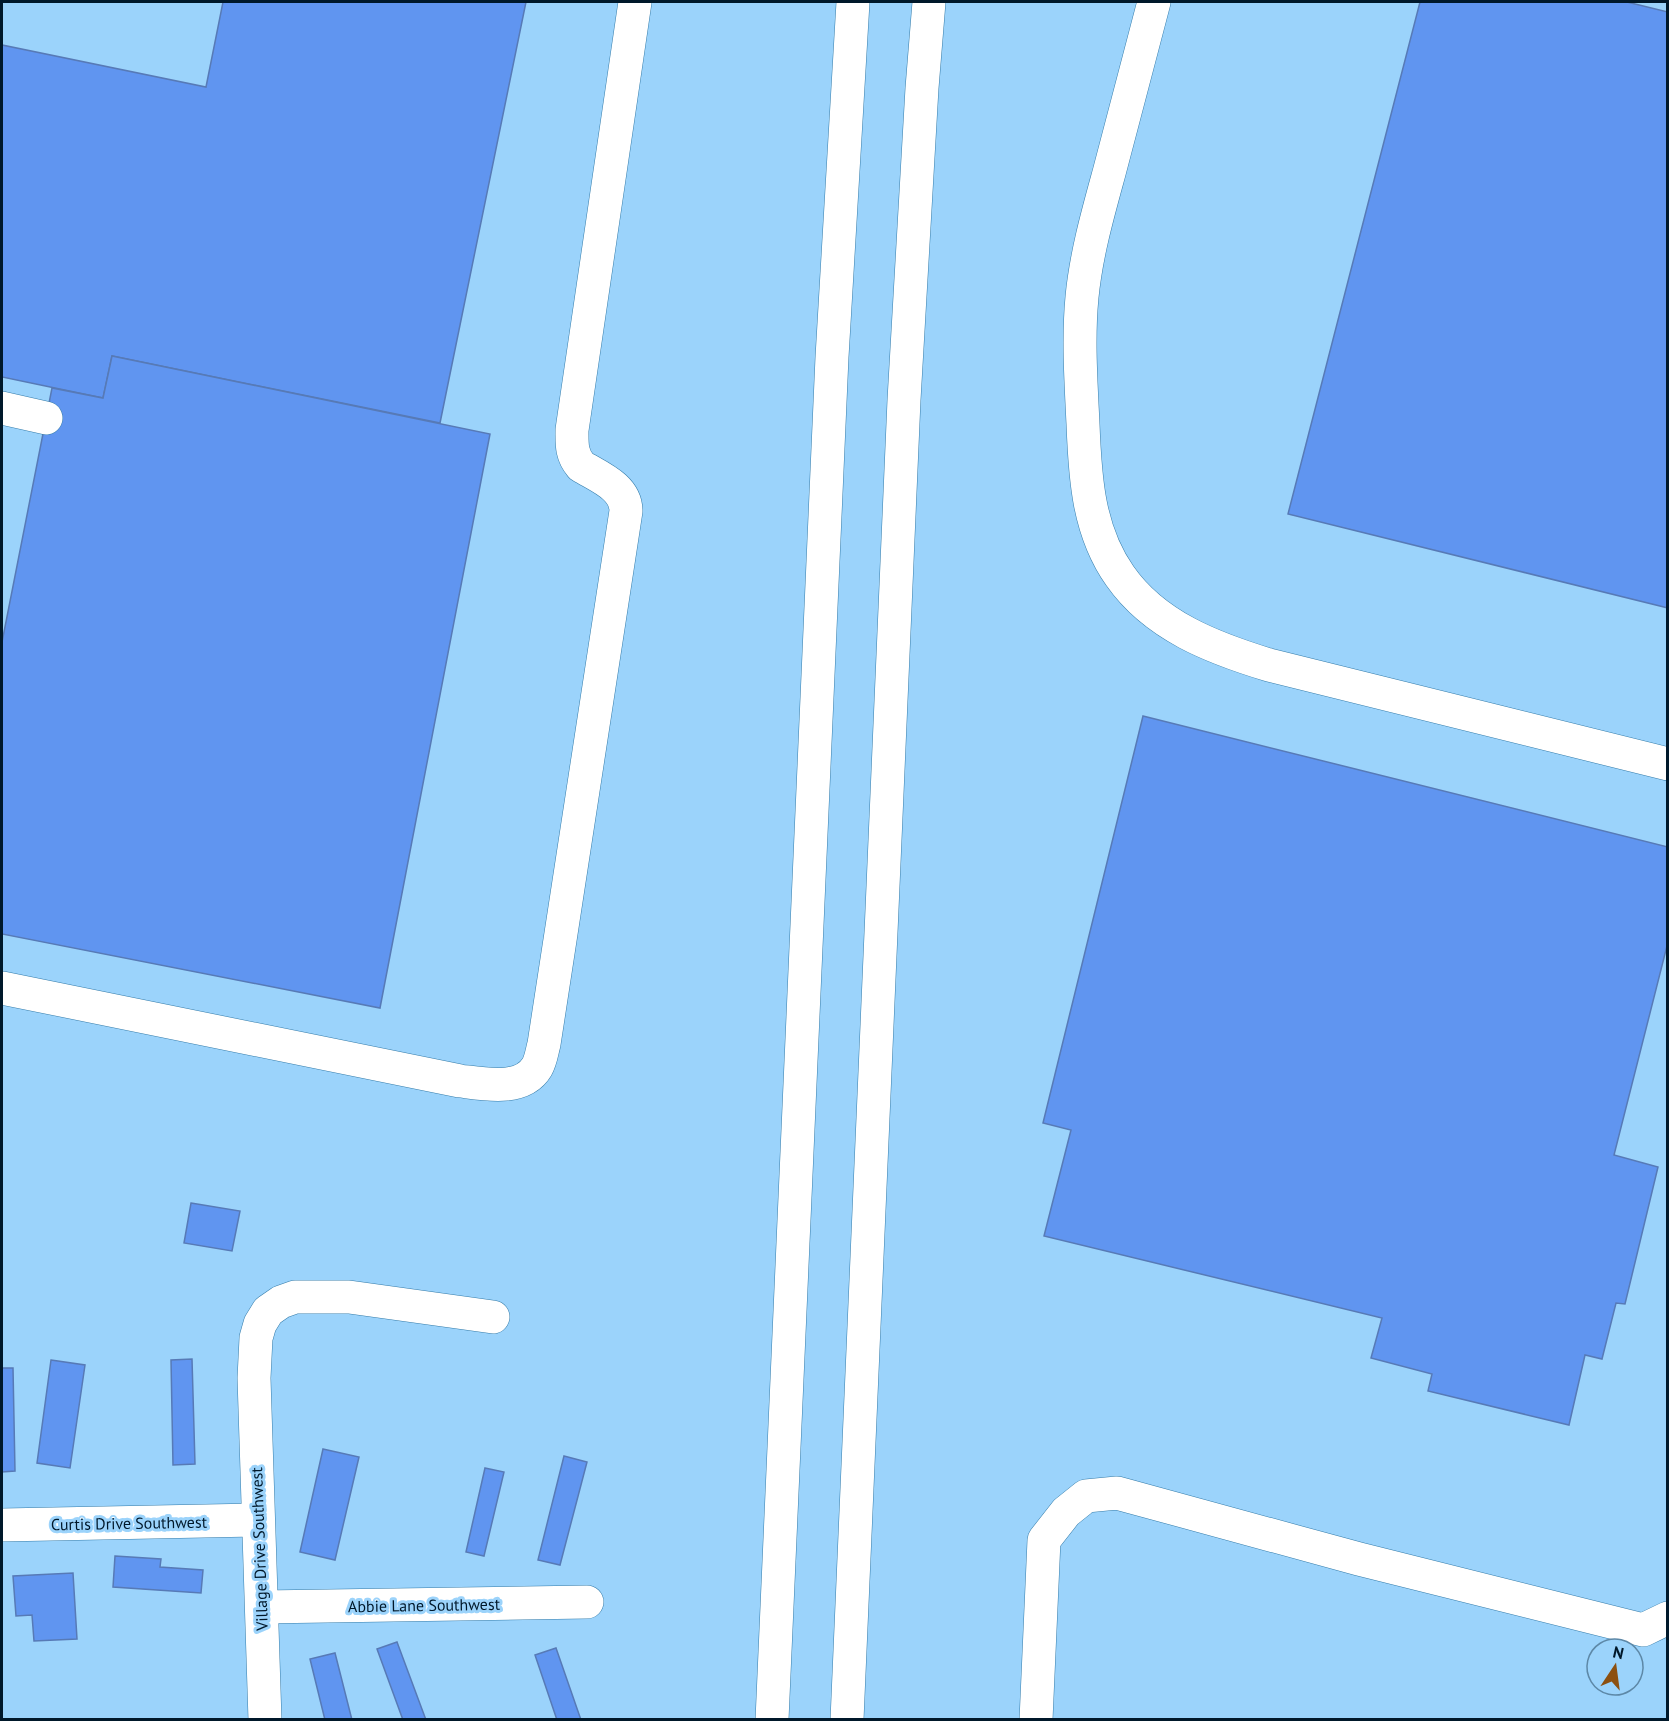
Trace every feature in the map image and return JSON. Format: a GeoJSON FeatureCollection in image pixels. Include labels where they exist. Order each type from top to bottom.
{"type":"FeatureCollection","features":[{"type":"Feature","properties":{"kind":"main road"},"geometry":{"type":"LineString","coordinates":[[2,988],[460,1081],[490,1085],[507,1084],[530,1075],[537,1067],[544,1044],[626,511],[626,502],[622,494],[581,465],[572,451],[572,444],[635,2]]}},
{"type":"Feature","properties":{"kind":"main road"},"geometry":{"type":"LineString","coordinates":[[772,1719],[831,369],[853,2]]}},
{"type":"Feature","properties":{"kind":"main road"},"geometry":{"type":"LineString","coordinates":[[847,1719],[904,400],[921,99],[929,2]]}},
{"type":"Feature","properties":{"kind":"main road"},"geometry":{"type":"LineString","coordinates":[[1154,2],[1100,206],[1082,296],[1080,352],[1084,474],[1096,530],[1119,575],[1155,613],[1177,628],[1213,647],[1269,665],[1668,764]]}},
{"type":"Feature","properties":{"kind":"main road"},"geometry":{"type":"LineString","coordinates":[[2,408],[46,418]]}},
{"type":"Feature","properties":{"kind":"main road","name":"Village Drive Southwest"},"geometry":{"type":"LineString","coordinates":[[265,1719],[254,1378],[256,1338],[260,1324],[268,1311],[281,1302],[295,1298],[349,1297],[493,1317]]}},
{"type":"Feature","properties":{"kind":"main road"},"geometry":{"type":"LineString","coordinates":[[1036,1719],[1044,1540],[1066,1512],[1086,1496],[1117,1493],[1359,1559],[1644,1630],[1668,1618]]}},
{"type":"Feature","properties":{"kind":"main road","name":"Curtis Drive Southwest"},"geometry":{"type":"LineString","coordinates":[[2,1526],[257,1520]]}},
{"type":"Feature","properties":{"kind":"main road","name":"Abbie Lane Southwest"},"geometry":{"type":"LineString","coordinates":[[262,1607],[587,1602]]}},
{"type":"Feature","properties":{"kind":"building"},"geometry":{"type":"Polygon","coordinates":[[[223,2],[526,2],[440,423],[112,356],[103,398],[2,377],[2,45],[206,87],[223,2]]]}},
{"type":"Feature","properties":{"kind":"building"},"geometry":{"type":"Polygon","coordinates":[[[1420,2],[1627,2],[1668,12],[1668,608],[1288,514],[1420,2]]]}},
{"type":"Feature","properties":{"kind":"building"},"geometry":{"type":"Polygon","coordinates":[[[112,356],[490,434],[380,1008],[2,934],[2,642],[52,388],[103,398],[112,356]]]}},
{"type":"Feature","properties":{"kind":"building"},"geometry":{"type":"Polygon","coordinates":[[[1143,716],[1668,847],[1668,942],[1614,1155],[1658,1167],[1625,1304],[1616,1303],[1602,1359],[1585,1355],[1569,1425],[1428,1391],[1432,1374],[1371,1358],[1382,1318],[1044,1236],[1071,1130],[1043,1123],[1143,716]]]}},
{"type":"Feature","properties":{"kind":"building"},"geometry":{"type":"Polygon","coordinates":[[[191,1203],[240,1211],[232,1251],[184,1243],[191,1203]]]}},
{"type":"Feature","properties":{"kind":"building"},"geometry":{"type":"Polygon","coordinates":[[[192,1359],[195,1464],[173,1465],[171,1360],[192,1359]]]}},
{"type":"Feature","properties":{"kind":"building"},"geometry":{"type":"Polygon","coordinates":[[[51,1360],[85,1365],[70,1468],[37,1463],[51,1360]]]}},
{"type":"Feature","properties":{"kind":"building"},"geometry":{"type":"Polygon","coordinates":[[[2,1368],[13,1368],[15,1471],[2,1472],[2,1368]]]}},
{"type":"Feature","properties":{"kind":"building"},"geometry":{"type":"Polygon","coordinates":[[[323,1449],[359,1457],[335,1560],[300,1552],[323,1449]]]}},
{"type":"Feature","properties":{"kind":"building"},"geometry":{"type":"Polygon","coordinates":[[[564,1456],[587,1462],[560,1565],[538,1560],[564,1456]]]}},
{"type":"Feature","properties":{"kind":"building"},"geometry":{"type":"Polygon","coordinates":[[[485,1468],[504,1472],[484,1556],[466,1552],[485,1468]]]}},
{"type":"Feature","properties":{"kind":"building"},"geometry":{"type":"Polygon","coordinates":[[[115,1556],[161,1559],[160,1567],[203,1570],[201,1593],[113,1587],[115,1556]]]}},
{"type":"Feature","properties":{"kind":"building"},"geometry":{"type":"Polygon","coordinates":[[[73,1573],[77,1639],[34,1641],[32,1615],[16,1616],[13,1576],[73,1573]]]}},
{"type":"Feature","properties":{"kind":"building"},"geometry":{"type":"Polygon","coordinates":[[[397,1642],[426,1720],[403,1720],[377,1649],[397,1642]]]}},
{"type":"Feature","properties":{"kind":"building"},"geometry":{"type":"Polygon","coordinates":[[[556,1648],[581,1720],[557,1720],[535,1655],[556,1648]]]}},
{"type":"Feature","properties":{"kind":"building"},"geometry":{"type":"Polygon","coordinates":[[[335,1653],[352,1720],[325,1720],[310,1659],[335,1653]]]}}]}
